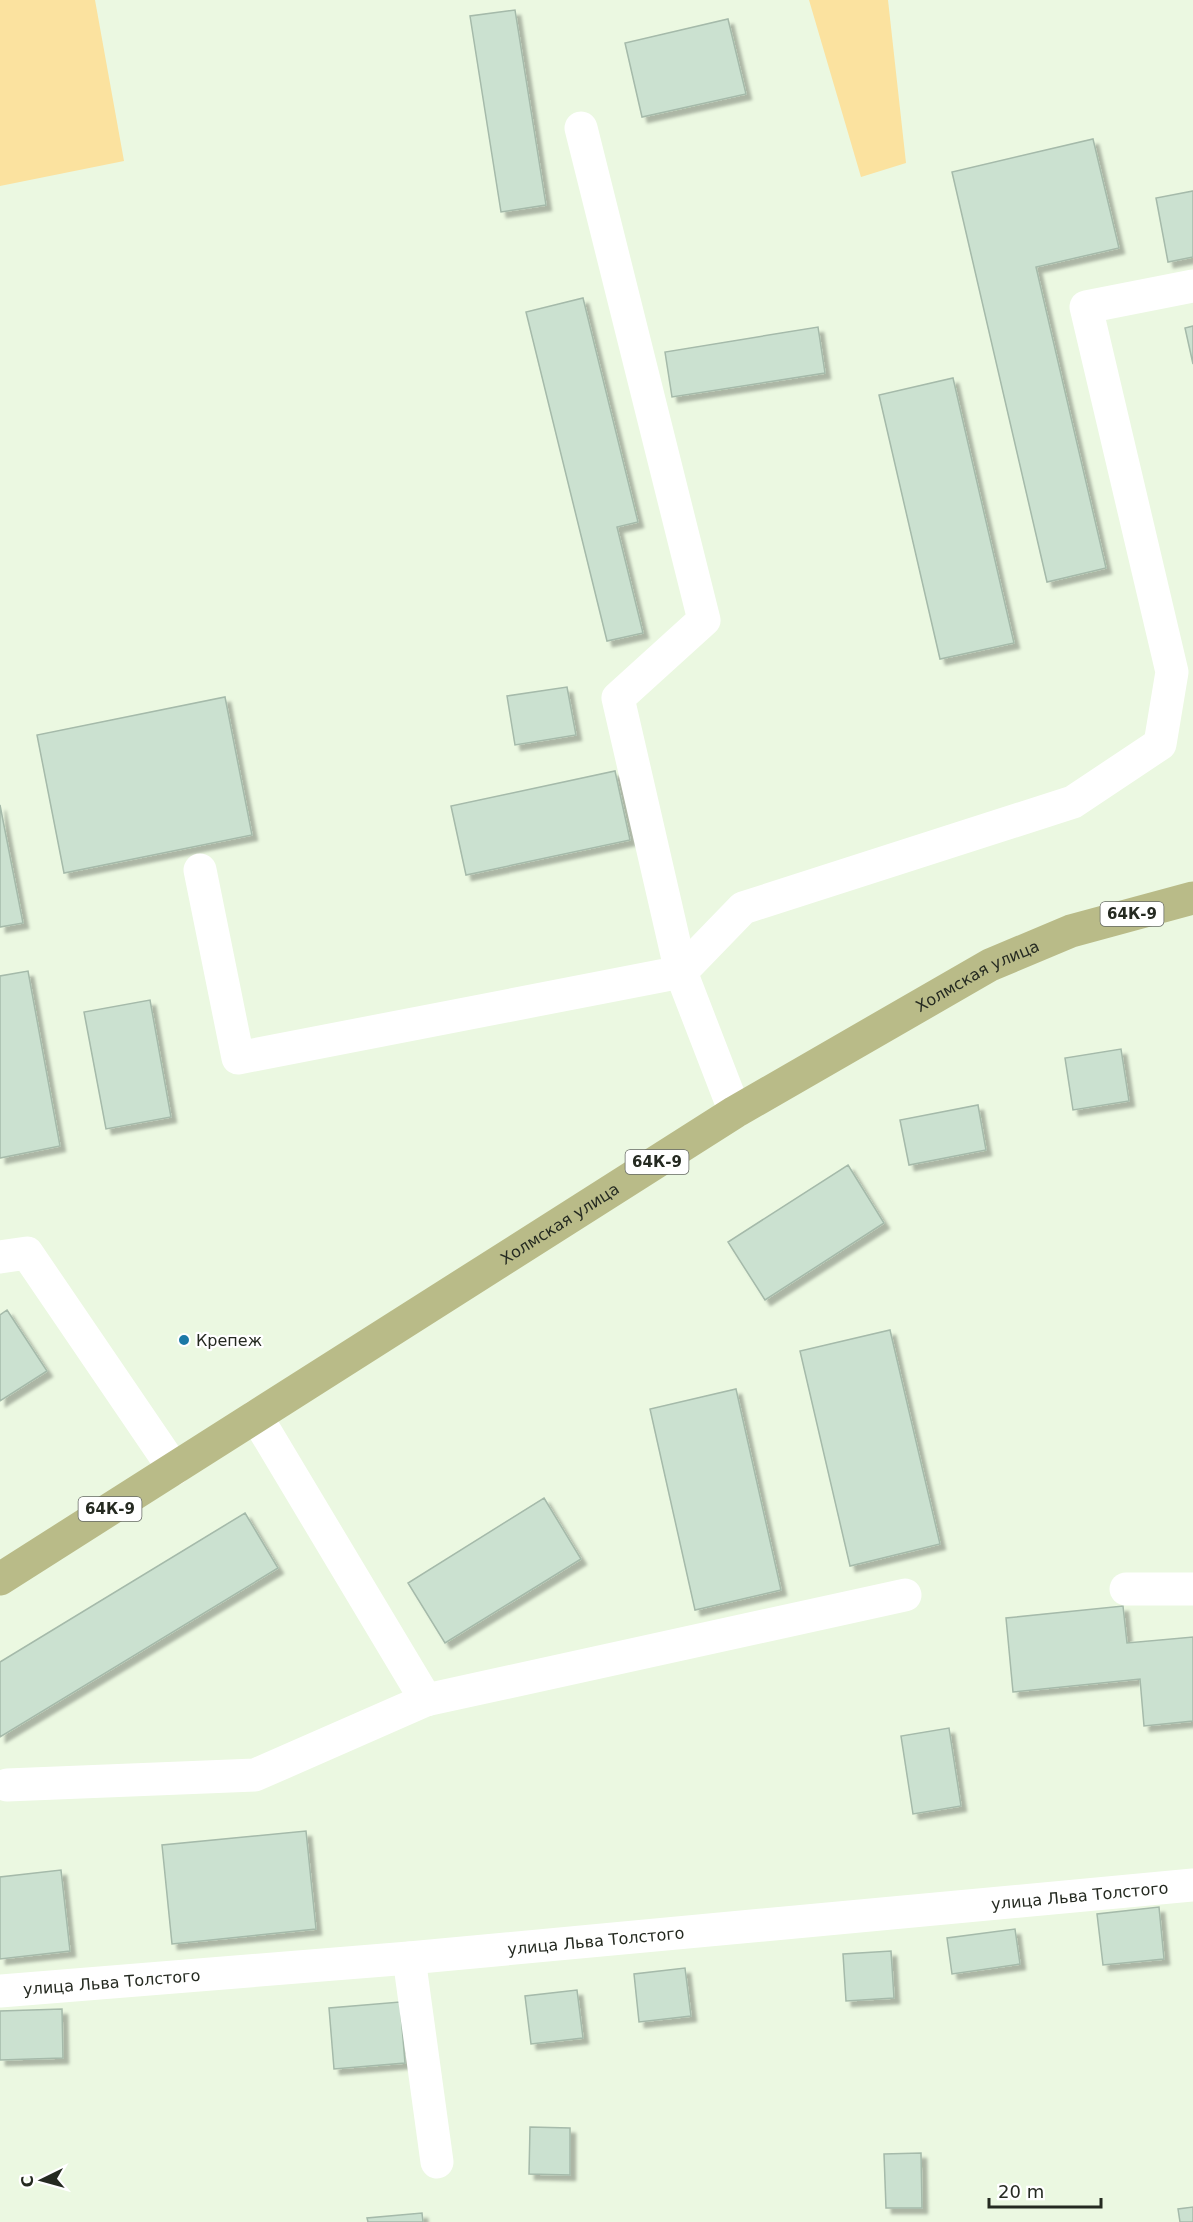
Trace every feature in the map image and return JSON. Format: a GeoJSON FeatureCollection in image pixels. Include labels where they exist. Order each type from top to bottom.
{"type":"FeatureCollection","features":[{"type":"Feature","properties":{"kind":"main road","name":"Холмская улица"},"geometry":{"type":"LineString","coordinates":[[0,1579],[735,1112],[990,965],[1071,932],[1193,898]]}},
{"type":"Feature","properties":{"kind":"street"},"geometry":{"type":"LineString","coordinates":[[581,128],[704,620],[618,698],[681,972],[735,1112]]}},
{"type":"Feature","properties":{"kind":"street"},"geometry":{"type":"LineString","coordinates":[[200,870],[237,1058],[681,972],[743,908],[1073,802],[1160,744],[1172,672],[1086,307],[1193,286]]}},
{"type":"Feature","properties":{"kind":"street"},"geometry":{"type":"LineString","coordinates":[[0,1257],[27,1253],[174,1469]]}},
{"type":"Feature","properties":{"kind":"street"},"geometry":{"type":"LineString","coordinates":[[256,1416],[426,1700]]}},
{"type":"Feature","properties":{"kind":"street"},"geometry":{"type":"LineString","coordinates":[[1126,1589],[1193,1589]]}},
{"type":"Feature","properties":{"kind":"street"},"geometry":{"type":"LineString","coordinates":[[7,1785],[255,1775],[426,1700],[905,1595]]}},
{"type":"Feature","properties":{"kind":"street","name":"улица Льва Толстого"},"geometry":{"type":"LineString","coordinates":[[0,1991],[410,1958],[1193,1885]]}},
{"type":"Feature","properties":{"kind":"street"},"geometry":{"type":"LineString","coordinates":[[410,1958],[437,2162]]}},
{"type":"Feature","properties":{"kind":"shaded area"},"geometry":{"type":"Polygon","coordinates":[[[0,0],[95,0],[124,161],[0,186],[0,0]]]}},
{"type":"Feature","properties":{"kind":"shaded area"},"geometry":{"type":"Polygon","coordinates":[[[809,0],[888,0],[906,163],[861,177],[809,0]]]}},
{"type":"Feature","properties":{"kind":"building"},"geometry":{"type":"Polygon","coordinates":[[[515,10],[546,205],[501,212],[470,16],[515,10]]]}},
{"type":"Feature","properties":{"kind":"building"},"geometry":{"type":"Polygon","coordinates":[[[728,19],[746,94],[642,117],[625,43],[728,19]]]}},
{"type":"Feature","properties":{"kind":"building"},"geometry":{"type":"Polygon","coordinates":[[[1093,139],[1119,248],[1036,267],[1106,568],[1047,582],[952,172],[1093,139]]]}},
{"type":"Feature","properties":{"kind":"building"},"geometry":{"type":"Polygon","coordinates":[[[1193,191],[1193,257],[1168,262],[1156,198],[1193,191]]]}},
{"type":"Feature","properties":{"kind":"building"},"geometry":{"type":"Polygon","coordinates":[[[583,298],[638,522],[617,527],[643,633],[607,641],[526,312],[583,298]]]}},
{"type":"Feature","properties":{"kind":"building"},"geometry":{"type":"Polygon","coordinates":[[[1193,326],[1193,364],[1185,328],[1193,326]]]}},
{"type":"Feature","properties":{"kind":"building"},"geometry":{"type":"Polygon","coordinates":[[[818,327],[825,373],[672,397],[665,352],[818,327]]]}},
{"type":"Feature","properties":{"kind":"building"},"geometry":{"type":"Polygon","coordinates":[[[953,378],[1014,643],[940,659],[879,395],[953,378]]]}},
{"type":"Feature","properties":{"kind":"building"},"geometry":{"type":"Polygon","coordinates":[[[567,687],[576,735],[515,745],[507,696],[567,687]]]}},
{"type":"Feature","properties":{"kind":"building"},"geometry":{"type":"Polygon","coordinates":[[[225,697],[252,835],[64,873],[37,735],[225,697]]]}},
{"type":"Feature","properties":{"kind":"building"},"geometry":{"type":"Polygon","coordinates":[[[615,771],[630,840],[466,875],[451,806],[615,771]]]}},
{"type":"Feature","properties":{"kind":"building"},"geometry":{"type":"Polygon","coordinates":[[[0,805],[23,923],[0,927],[0,805]]]}},
{"type":"Feature","properties":{"kind":"building"},"geometry":{"type":"Polygon","coordinates":[[[28,971],[60,1146],[0,1158],[0,976],[28,971]]]}},
{"type":"Feature","properties":{"kind":"building"},"geometry":{"type":"Polygon","coordinates":[[[150,1000],[171,1117],[106,1129],[84,1012],[150,1000]]]}},
{"type":"Feature","properties":{"kind":"building"},"geometry":{"type":"Polygon","coordinates":[[[1121,1049],[1129,1101],[1073,1110],[1065,1058],[1121,1049]]]}},
{"type":"Feature","properties":{"kind":"building"},"geometry":{"type":"Polygon","coordinates":[[[978,1105],[986,1150],[909,1165],[900,1120],[978,1105]]]}},
{"type":"Feature","properties":{"kind":"building"},"geometry":{"type":"Polygon","coordinates":[[[848,1165],[884,1223],[765,1300],[728,1242],[848,1165]]]}},
{"type":"Feature","properties":{"kind":"building"},"geometry":{"type":"Polygon","coordinates":[[[7,1310],[47,1371],[0,1401],[0,1315],[7,1310]]]}},
{"type":"Feature","properties":{"kind":"building"},"geometry":{"type":"Polygon","coordinates":[[[890,1330],[940,1544],[850,1566],[800,1351],[890,1330]]]}},
{"type":"Feature","properties":{"kind":"building"},"geometry":{"type":"Polygon","coordinates":[[[736,1389],[781,1590],[695,1610],[650,1409],[736,1389]]]}},
{"type":"Feature","properties":{"kind":"building"},"geometry":{"type":"Polygon","coordinates":[[[544,1498],[581,1559],[445,1643],[408,1583],[544,1498]]]}},
{"type":"Feature","properties":{"kind":"building"},"geometry":{"type":"Polygon","coordinates":[[[245,1513],[278,1568],[0,1737],[0,1662],[245,1513]]]}},
{"type":"Feature","properties":{"kind":"building"},"geometry":{"type":"Polygon","coordinates":[[[1123,1606],[1127,1643],[1193,1637],[1193,1721],[1144,1726],[1140,1679],[1013,1692],[1006,1618],[1123,1606]]]}},
{"type":"Feature","properties":{"kind":"building"},"geometry":{"type":"Polygon","coordinates":[[[949,1728],[961,1806],[913,1814],[901,1736],[949,1728]]]}},
{"type":"Feature","properties":{"kind":"building"},"geometry":{"type":"Polygon","coordinates":[[[306,1831],[316,1929],[172,1944],[162,1845],[306,1831]]]}},
{"type":"Feature","properties":{"kind":"building"},"geometry":{"type":"Polygon","coordinates":[[[61,1870],[70,1951],[0,1959],[0,1877],[61,1870]]]}},
{"type":"Feature","properties":{"kind":"building"},"geometry":{"type":"Polygon","coordinates":[[[1159,1907],[1164,1959],[1103,1965],[1097,1914],[1159,1907]]]}},
{"type":"Feature","properties":{"kind":"building"},"geometry":{"type":"Polygon","coordinates":[[[1015,1929],[1020,1964],[952,1974],[947,1938],[1015,1929]]]}},
{"type":"Feature","properties":{"kind":"building"},"geometry":{"type":"Polygon","coordinates":[[[891,1951],[894,1998],[846,2001],[843,1954],[891,1951]]]}},
{"type":"Feature","properties":{"kind":"building"},"geometry":{"type":"Polygon","coordinates":[[[685,1968],[691,2016],[639,2022],[634,1974],[685,1968]]]}},
{"type":"Feature","properties":{"kind":"building"},"geometry":{"type":"Polygon","coordinates":[[[577,1990],[583,2038],[531,2044],[525,1996],[577,1990]]]}},
{"type":"Feature","properties":{"kind":"building"},"geometry":{"type":"Polygon","coordinates":[[[400,2002],[405,2063],[334,2069],[329,2008],[400,2002]]]}},
{"type":"Feature","properties":{"kind":"building"},"geometry":{"type":"Polygon","coordinates":[[[62,2009],[63,2058],[0,2060],[0,2011],[62,2009]]]}},
{"type":"Feature","properties":{"kind":"building"},"geometry":{"type":"Polygon","coordinates":[[[530,2127],[570,2128],[570,2175],[529,2174],[530,2127]]]}},
{"type":"Feature","properties":{"kind":"building"},"geometry":{"type":"Polygon","coordinates":[[[921,2153],[922,2208],[886,2208],[884,2154],[921,2153]]]}},
{"type":"Feature","properties":{"kind":"building"},"geometry":{"type":"Polygon","coordinates":[[[1193,2207],[1193,2222],[1180,2222],[1178,2209],[1193,2207]]]}},
{"type":"Feature","properties":{"kind":"building"},"geometry":{"type":"Polygon","coordinates":[[[422,2213],[423,2222],[368,2222],[367,2218],[422,2213]]]}},
{"type":"Feature","properties":{"kind":"place","name":"Крепеж"},"geometry":{"type":"Point","coordinates":[184,1340]}}]}
